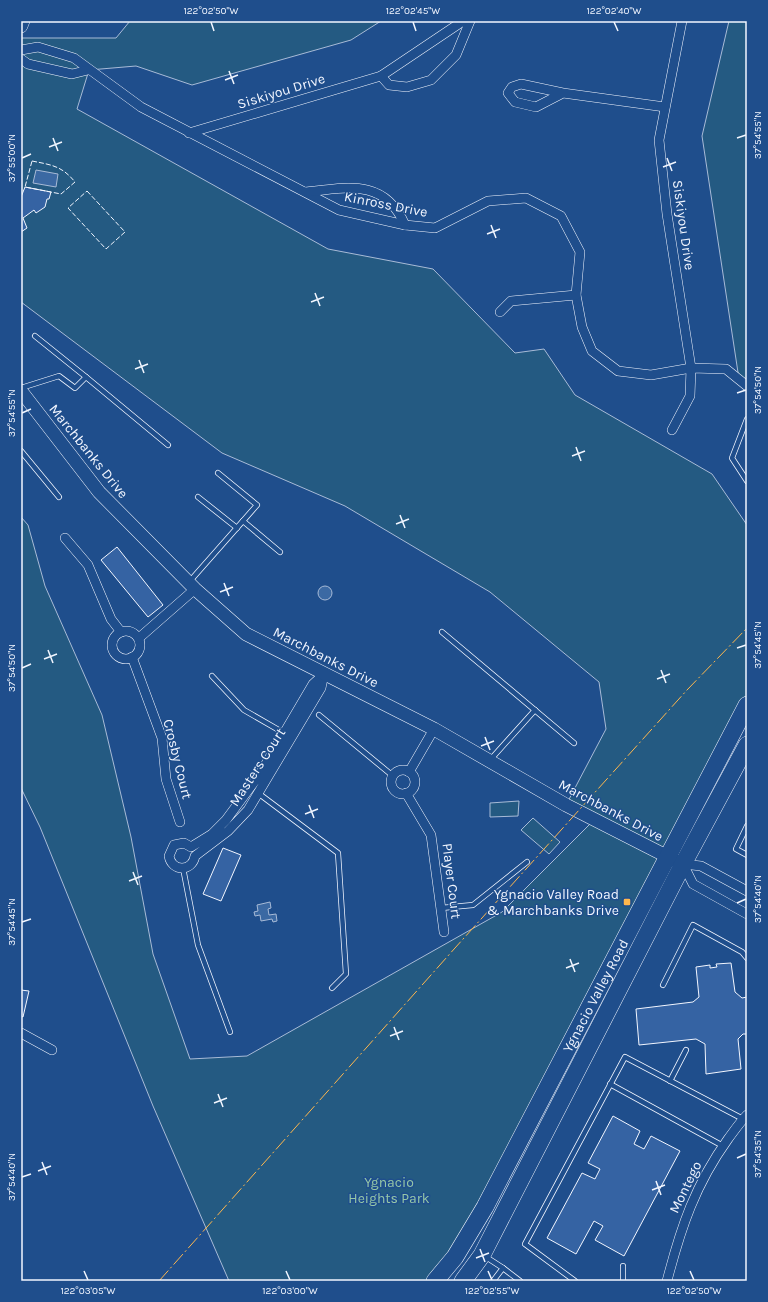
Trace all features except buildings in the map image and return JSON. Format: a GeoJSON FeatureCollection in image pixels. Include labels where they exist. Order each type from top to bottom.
{"type":"FeatureCollection","features":[{"type":"Feature","properties":{"kind":"highway","name":"Ygnacio Valley Road"},"geometry":{"type":"LineString","coordinates":[[435,1281],[455,1257],[485,1207],[747,705]]}},
{"type":"Feature","properties":{"kind":"highway","name":"Ygnacio Valley Road"},"geometry":{"type":"LineString","coordinates":[[462,1281],[482,1255],[683,864],[747,745]]}},
{"type":"Feature","properties":{"kind":"street"},"geometry":{"type":"LineString","coordinates":[[21,26],[23,21]]}},
{"type":"Feature","properties":{"kind":"street","name":"Siskiyou Drive"},"geometry":{"type":"LineString","coordinates":[[189,133],[381,76],[463,21]]}},
{"type":"Feature","properties":{"kind":"street"},"geometry":{"type":"LineString","coordinates":[[381,76],[389,85],[408,87],[430,80],[456,55],[470,21]]}},
{"type":"Feature","properties":{"kind":"street","name":"Siskiyou Drive"},"geometry":{"type":"LineString","coordinates":[[672,430],[690,396],[691,368],[667,214],[659,140],[682,21]]}},
{"type":"Feature","properties":{"kind":"street","name":"Kinross Drive"},"geometry":{"type":"LineString","coordinates":[[21,50],[38,47],[74,58],[88,70],[141,107],[339,210],[406,225],[435,228],[488,201],[526,198],[561,216],[580,252],[576,295],[582,327],[592,351],[618,370],[651,376],[691,368],[726,369],[747,386]]}},
{"type":"Feature","properties":{"kind":"street"},"geometry":{"type":"LineString","coordinates":[[21,59],[28,64],[72,74],[88,70]]}},
{"type":"Feature","properties":{"kind":"street"},"geometry":{"type":"LineString","coordinates":[[563,93],[536,107],[515,102],[508,94],[512,87],[521,84],[563,93],[665,107]]}},
{"type":"Feature","properties":{"kind":"street"},"geometry":{"type":"LineString","coordinates":[[306,192],[337,188],[362,188],[377,192],[392,202],[400,211],[406,225]]}},
{"type":"Feature","properties":{"kind":"street"},"geometry":{"type":"LineString","coordinates":[[500,312],[511,302],[576,295]]}},
{"type":"Feature","properties":{"kind":"street","name":"Marchbanks Drive"},"geometry":{"type":"LineString","coordinates":[[21,391],[99,492],[192,586],[246,634],[434,729],[566,805],[683,864]]}},
{"type":"Feature","properties":{"kind":"street"},"geometry":{"type":"LineString","coordinates":[[65,538],[88,565],[111,619],[121,632]]}},
{"type":"Feature","properties":{"kind":"street"},"geometry":{"type":"LineString","coordinates":[[139,638],[132,632],[121,632],[114,638],[113,651],[123,658],[132,658],[139,649],[139,638],[192,586]]}},
{"type":"Feature","properties":{"kind":"street","name":"Crosby Court"},"geometry":{"type":"LineString","coordinates":[[132,658],[162,738],[166,779],[180,822]]}},
{"type":"Feature","properties":{"kind":"street","name":"Masters Court"},"geometry":{"type":"LineString","coordinates":[[324,674],[321,688],[260,794],[248,810],[228,831],[195,856],[192,864],[183,868],[176,867],[171,863],[169,856],[172,848],[180,843],[191,846],[212,834],[226,820],[260,774],[313,684],[324,674]]}},
{"type":"Feature","properties":{"kind":"street"},"geometry":{"type":"LineString","coordinates":[[409,772],[434,729]]}},
{"type":"Feature","properties":{"kind":"street"},"geometry":{"type":"LineString","coordinates":[[398,771],[409,772],[414,782],[412,789],[406,793],[399,794],[393,790],[391,783],[393,776],[398,771]]}},
{"type":"Feature","properties":{"kind":"street","name":"Player Court"},"geometry":{"type":"LineString","coordinates":[[406,793],[431,835],[444,932]]}},
{"type":"Feature","properties":{"kind":"street"},"geometry":{"type":"LineString","coordinates":[[683,864],[701,866],[747,891]]}},
{"type":"Feature","properties":{"kind":"street"},"geometry":{"type":"LineString","coordinates":[[683,864],[693,884],[747,914]]}},
{"type":"Feature","properties":{"kind":"street"},"geometry":{"type":"LineString","coordinates":[[21,1033],[52,1050]]}},
{"type":"Feature","properties":{"kind":"street","name":"Montego"},"geometry":{"type":"LineString","coordinates":[[667,1281],[689,1208],[703,1178],[723,1146],[745,1117]]}},
{"type":"Feature","properties":{"kind":"lane"},"geometry":{"type":"LineString","coordinates":[[35,336],[168,444]]}},
{"type":"Feature","properties":{"kind":"lane"},"geometry":{"type":"LineString","coordinates":[[21,388],[59,376],[75,388],[86,378]]}},
{"type":"Feature","properties":{"kind":"lane"},"geometry":{"type":"LineString","coordinates":[[747,419],[744,423],[732,458],[747,481]]}},
{"type":"Feature","properties":{"kind":"lane"},"geometry":{"type":"LineString","coordinates":[[21,451],[59,497]]}},
{"type":"Feature","properties":{"kind":"lane"},"geometry":{"type":"LineString","coordinates":[[192,586],[237,528],[257,505],[218,473]]}},
{"type":"Feature","properties":{"kind":"lane"},"geometry":{"type":"LineString","coordinates":[[198,497],[237,528]]}},
{"type":"Feature","properties":{"kind":"lane"},"geometry":{"type":"LineString","coordinates":[[243,521],[280,552]]}},
{"type":"Feature","properties":{"kind":"lane"},"geometry":{"type":"LineString","coordinates":[[442,632],[574,743]]}},
{"type":"Feature","properties":{"kind":"lane"},"geometry":{"type":"LineString","coordinates":[[212,676],[244,710],[284,732],[291,740]]}},
{"type":"Feature","properties":{"kind":"lane"},"geometry":{"type":"LineString","coordinates":[[489,760],[535,710]]}},
{"type":"Feature","properties":{"kind":"lane"},"geometry":{"type":"LineString","coordinates":[[319,715],[393,776]]}},
{"type":"Feature","properties":{"kind":"lane"},"geometry":{"type":"LineString","coordinates":[[250,788],[338,853],[346,974],[332,988]]}},
{"type":"Feature","properties":{"kind":"lane"},"geometry":{"type":"LineString","coordinates":[[747,826],[736,849],[747,855]]}},
{"type":"Feature","properties":{"kind":"lane"},"geometry":{"type":"LineString","coordinates":[[441,908],[473,905],[527,862]]}},
{"type":"Feature","properties":{"kind":"lane"},"geometry":{"type":"LineString","coordinates":[[183,868],[198,945],[230,1032]]}},
{"type":"Feature","properties":{"kind":"lane"},"geometry":{"type":"LineString","coordinates":[[663,985],[693,925],[742,952],[747,958]]}},
{"type":"Feature","properties":{"kind":"lane"},"geometry":{"type":"LineString","coordinates":[[670,1080],[686,1050]]}},
{"type":"Feature","properties":{"kind":"lane"},"geometry":{"type":"LineString","coordinates":[[575,1281],[525,1244],[625,1057],[745,1117]]}},
{"type":"Feature","properties":{"kind":"lane"},"geometry":{"type":"LineString","coordinates":[[610,1084],[723,1146]]}},
{"type":"Feature","properties":{"kind":"lane"},"geometry":{"type":"LineString","coordinates":[[482,1255],[520,1281]]}},
{"type":"Feature","properties":{"kind":"lane"},"geometry":{"type":"LineString","coordinates":[[622,1281],[623,1266]]}},
{"type":"Feature","properties":{"kind":"lane"},"geometry":{"type":"LineString","coordinates":[[493,1281],[503,1268]]}},
{"type":"Feature","properties":{"kind":"green space","name":"Ygnacio Heights Park"},"geometry":{"type":"Polygon","coordinates":[[[130,21],[381,21],[351,40],[192,85],[136,66],[89,70],[77,109],[328,249],[433,269],[515,353],[544,349],[575,395],[712,474],[747,525],[747,705],[667,857],[435,1281],[229,1281],[153,1106],[40,827],[21,788],[21,517],[28,525],[45,586],[102,715],[131,837],[153,954],[190,1059],[247,1056],[502,912],[594,820],[566,805],[606,729],[599,682],[490,592],[345,506],[222,453],[21,302],[21,38],[116,38],[130,21]]]}},
{"type":"Feature","properties":{"kind":"green space"},"geometry":{"type":"Polygon","coordinates":[[[729,21],[747,21],[747,386],[739,379],[702,136],[729,21]]]}},
{"type":"Feature","properties":{"kind":"green space"},"geometry":{"type":"Polygon","coordinates":[[[519,801],[518,816],[490,817],[490,803],[519,801]]]}},
{"type":"Feature","properties":{"kind":"green space"},"geometry":{"type":"Polygon","coordinates":[[[533,818],[560,842],[549,854],[521,830],[533,818]]]}},
{"type":"Feature","properties":{"kind":"shaded area"},"geometry":{"type":"Polygon","coordinates":[[[36,170],[58,174],[56,187],[33,183],[36,170]]]}},
{"type":"Feature","properties":{"kind":"shaded area"},"geometry":{"type":"Polygon","coordinates":[[[325,586],[330,588],[332,593],[330,598],[325,600],[320,598],[318,593],[320,588],[325,586]]]}},
{"type":"Feature","properties":{"kind":"shaded area"},"geometry":{"type":"Polygon","coordinates":[[[270,902],[271,908],[268,909],[269,915],[276,914],[277,921],[273,922],[272,919],[261,921],[260,915],[255,916],[254,912],[258,911],[257,905],[270,902]]]}},
{"type":"Feature","properties":{"kind":"fence"},"geometry":{"type":"LineString","coordinates":[[32,161],[61,169],[75,182],[61,194],[25,187],[32,161]]}},
{"type":"Feature","properties":{"kind":"fence"},"geometry":{"type":"LineString","coordinates":[[87,191],[125,232],[106,249],[68,208],[87,191]]}},
{"type":"Feature","properties":{"kind":"power"},"geometry":{"type":"LineString","coordinates":[[159,1281],[687,690],[747,628]]}},
{"type":"Feature","properties":{"kind":"place","name":"Ygnacio Valley Road & Marchbanks Drive"},"geometry":{"type":"Point","coordinates":[627,902]}}]}
